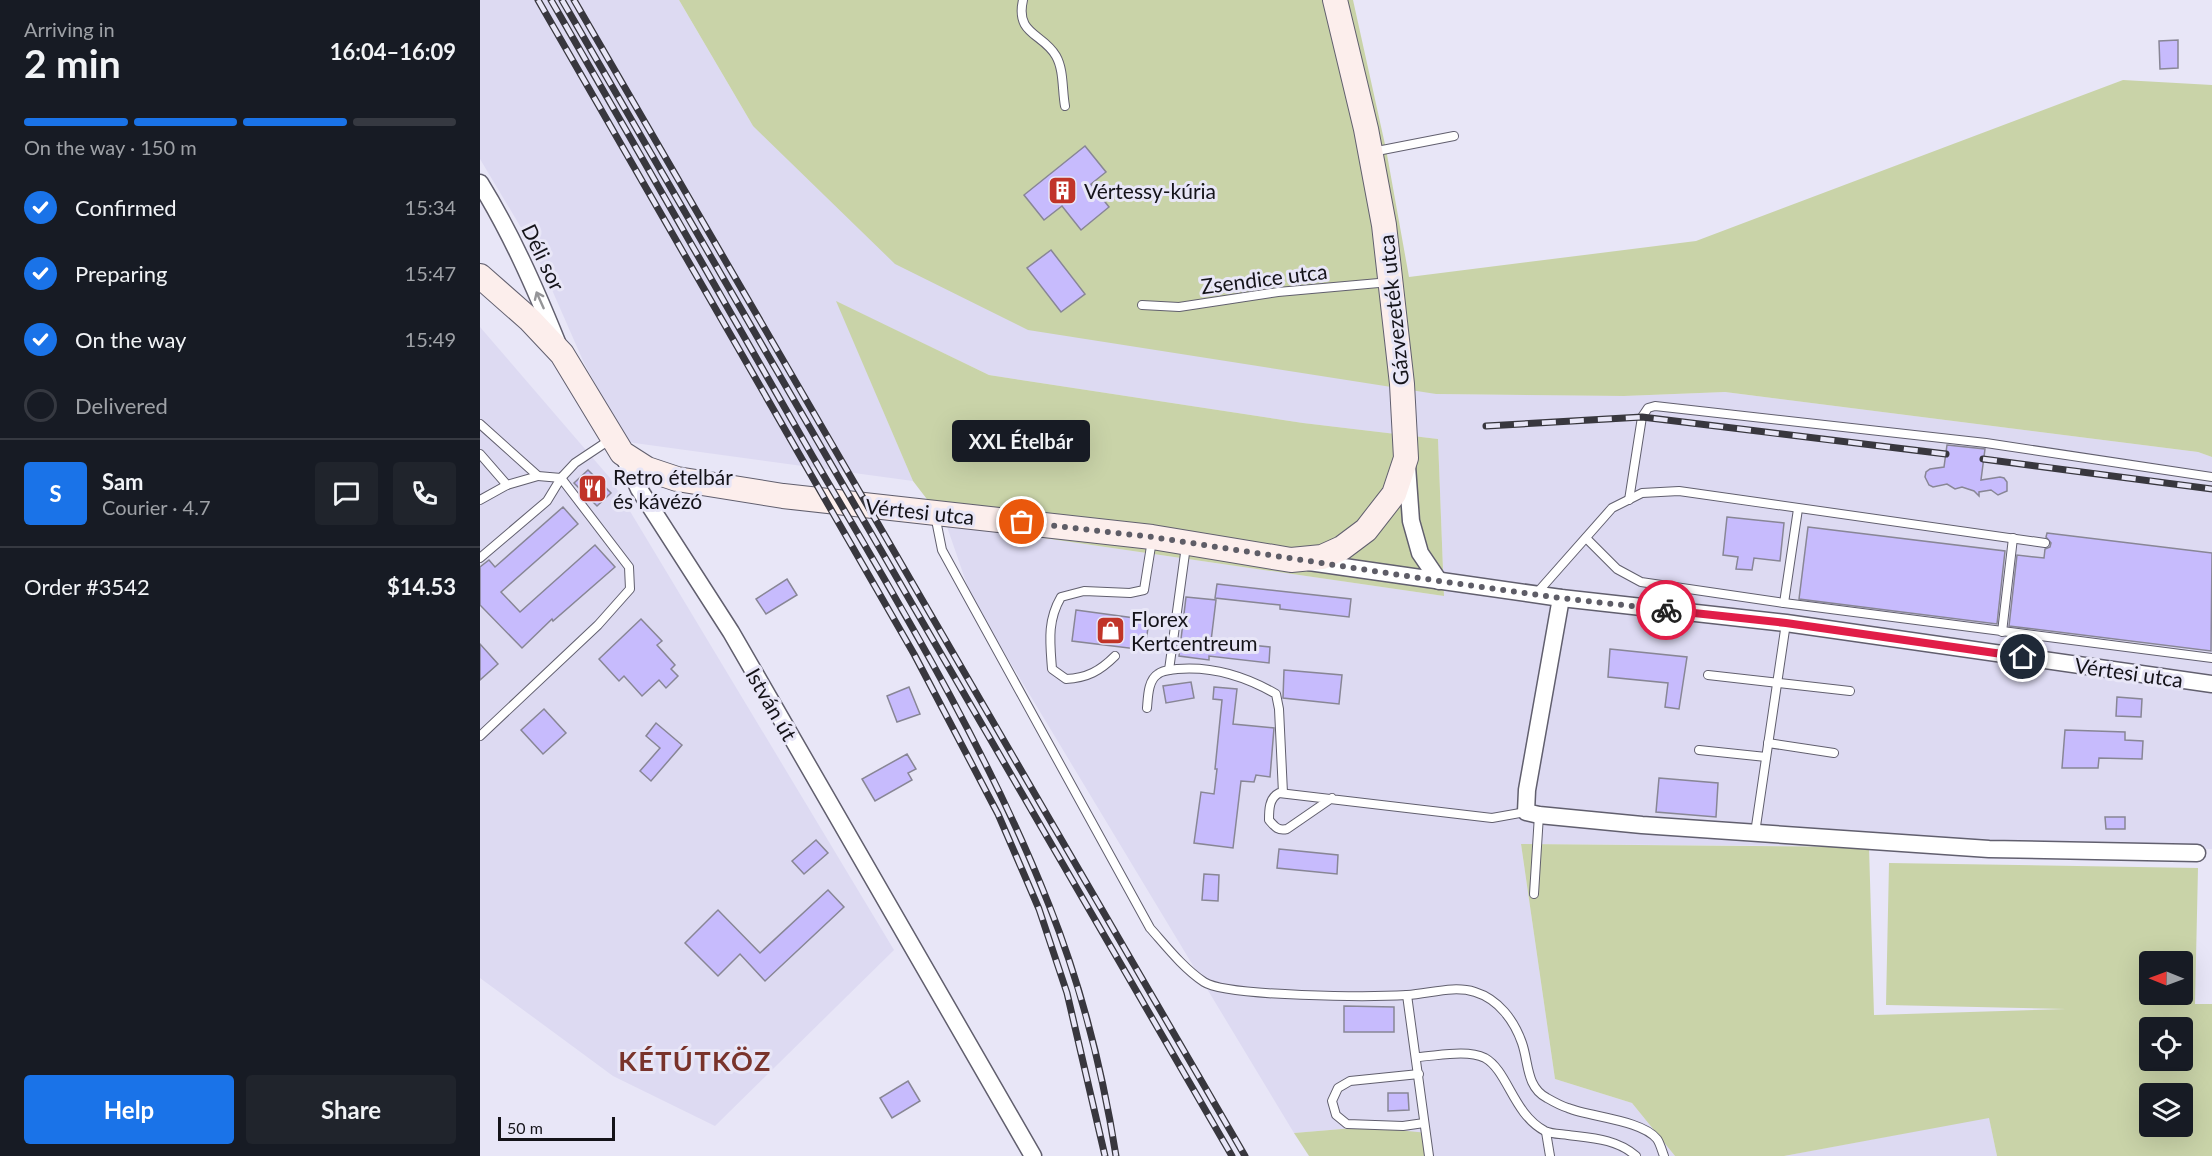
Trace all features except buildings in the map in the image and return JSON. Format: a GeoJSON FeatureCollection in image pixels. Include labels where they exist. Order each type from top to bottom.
{"type":"FeatureCollection","features":[{"type":"Feature","properties":{"kind":"street","name":"Gázvezeték utca"},"geometry":{"type":"LineString","coordinates":[[1291,560],[1322,557],[1342,548],[1366,530],[1394,494],[1406,458],[1402,384],[1384,225],[1370,152],[1335,0]]}},
{"type":"Feature","properties":{"kind":"street","name":"Déli sor"},"geometry":{"type":"LineString","coordinates":[[480,183],[540,300],[562,354]]}},
{"type":"Feature","properties":{"kind":"street","name":"István út"},"geometry":{"type":"LineString","coordinates":[[480,276],[530,320],[562,354],[617,446],[639,489],[731,632],[1033,1156]]}},
{"type":"Feature","properties":{"kind":"street","name":"Vértesi utca"},"geometry":{"type":"LineString","coordinates":[[617,446],[647,469],[677,479],[783,496],[1152,537],[1291,560],[1535,595],[1786,623],[2212,684]]}},
{"type":"Feature","properties":{"kind":"street"},"geometry":{"type":"LineString","coordinates":[[1406,458],[1411,521],[1420,553],[1439,581]]}},
{"type":"Feature","properties":{"kind":"street"},"geometry":{"type":"LineString","coordinates":[[1561,598],[1527,790],[1532,814],[1642,825],[1989,849],[2197,853]]}},
{"type":"Feature","properties":{"kind":"lane"},"geometry":{"type":"LineString","coordinates":[[1023,0],[1021,16],[1024,24],[1055,54],[1061,67],[1065,106]]}},
{"type":"Feature","properties":{"kind":"lane"},"geometry":{"type":"LineString","coordinates":[[1370,152],[1454,136]]}},
{"type":"Feature","properties":{"kind":"lane","name":"Zsendice utca"},"geometry":{"type":"LineString","coordinates":[[1142,305],[1179,306],[1278,292],[1390,282]]}},
{"type":"Feature","properties":{"kind":"lane"},"geometry":{"type":"LineString","coordinates":[[1629,500],[1642,417],[1648,408],[1655,406],[1986,443],[2212,477]]}},
{"type":"Feature","properties":{"kind":"lane"},"geometry":{"type":"LineString","coordinates":[[480,424],[538,476]]}},
{"type":"Feature","properties":{"kind":"lane"},"geometry":{"type":"LineString","coordinates":[[480,558],[547,501],[561,478],[575,463],[617,446]]}},
{"type":"Feature","properties":{"kind":"lane"},"geometry":{"type":"LineString","coordinates":[[480,454],[507,485]]}},
{"type":"Feature","properties":{"kind":"lane"},"geometry":{"type":"LineString","coordinates":[[480,500],[507,485],[538,476],[561,478],[629,567],[630,589],[598,626],[480,736]]}},
{"type":"Feature","properties":{"kind":"lane"},"geometry":{"type":"LineString","coordinates":[[1535,595],[1612,508],[1642,493],[1679,491],[2045,543]]}},
{"type":"Feature","properties":{"kind":"lane"},"geometry":{"type":"LineString","coordinates":[[1784,603],[1798,509]]}},
{"type":"Feature","properties":{"kind":"lane"},"geometry":{"type":"LineString","coordinates":[[935,513],[942,550],[1150,928],[1205,983],[1237,992],[1407,995],[1455,989],[1475,992],[1497,1004],[1514,1023],[1523,1044],[1532,1084],[1544,1097],[1569,1109],[1634,1125],[1657,1139],[1664,1156]]}},
{"type":"Feature","properties":{"kind":"lane"},"geometry":{"type":"LineString","coordinates":[[1115,656],[1102,668],[1082,678],[1066,679],[1052,669],[1050,633],[1053,610],[1061,597],[1084,591],[1130,593],[1144,590],[1152,537]]}},
{"type":"Feature","properties":{"kind":"lane"},"geometry":{"type":"LineString","coordinates":[[1586,538],[1617,569],[1641,582],[1784,603],[2212,658]]}},
{"type":"Feature","properties":{"kind":"lane"},"geometry":{"type":"LineString","coordinates":[[2002,632],[2013,538]]}},
{"type":"Feature","properties":{"kind":"lane"},"geometry":{"type":"LineString","coordinates":[[1169,670],[1187,543]]}},
{"type":"Feature","properties":{"kind":"lane"},"geometry":{"type":"LineString","coordinates":[[1755,833],[1786,623]]}},
{"type":"Feature","properties":{"kind":"lane"},"geometry":{"type":"LineString","coordinates":[[1147,708],[1150,685],[1157,674],[1169,670],[1190,668],[1216,670],[1239,676],[1276,694],[1279,709],[1283,793]]}},
{"type":"Feature","properties":{"kind":"lane"},"geometry":{"type":"LineString","coordinates":[[1708,675],[1850,691]]}},
{"type":"Feature","properties":{"kind":"lane"},"geometry":{"type":"LineString","coordinates":[[1768,744],[1834,753]]}},
{"type":"Feature","properties":{"kind":"lane"},"geometry":{"type":"LineString","coordinates":[[1699,750],[1766,757]]}},
{"type":"Feature","properties":{"kind":"lane"},"geometry":{"type":"LineString","coordinates":[[1332,798],[1287,829],[1281,831],[1275,828],[1269,820],[1274,795],[1283,793],[1332,798],[1491,818],[1532,814],[1534,894]]}},
{"type":"Feature","properties":{"kind":"lane"},"geometry":{"type":"LineString","coordinates":[[1407,995],[1429,1156]]}},
{"type":"Feature","properties":{"kind":"lane"},"geometry":{"type":"LineString","coordinates":[[1417,1057],[1471,1054],[1484,1058],[1495,1065],[1525,1115],[1546,1132],[1612,1142],[1626,1147],[1636,1156]]}},
{"type":"Feature","properties":{"kind":"lane"},"geometry":{"type":"LineString","coordinates":[[1419,1074],[1344,1084],[1334,1094],[1333,1108],[1340,1120],[1347,1124],[1403,1126],[1424,1123]]}},
{"type":"Feature","properties":{"kind":"lane"},"geometry":{"type":"LineString","coordinates":[[1546,1132],[1550,1156]]}},
{"type":"Feature","properties":{"kind":"shaded area"},"geometry":{"type":"Polygon","coordinates":[[[480,0],[679,0],[753,126],[1436,394],[1624,396],[1725,392],[2198,452],[2212,457],[2212,849],[1521,844],[1555,1079],[1632,1103],[1675,1156],[1424,1156],[1428,1134],[1366,1127],[1294,1133],[972,599],[946,524],[1444,596],[1438,439],[1303,423],[989,375],[837,302],[913,481],[627,442],[584,363],[535,251],[480,159],[480,0]]]}},
{"type":"Feature","properties":{"kind":"shaded area"},"geometry":{"type":"Polygon","coordinates":[[[480,327],[610,478],[894,950],[715,1126],[613,1076],[480,978],[480,327]]]}},
{"type":"Feature","properties":{"kind":"shaded area"},"geometry":{"type":"Polygon","coordinates":[[[1989,1117],[1997,1156],[1784,1156],[1989,1117]]]}},
{"type":"Feature","properties":{"kind":"green space"},"geometry":{"type":"Polygon","coordinates":[[[679,0],[1353,0],[1386,149],[1409,277],[1696,241],[2123,80],[2212,85],[2212,457],[2198,452],[1725,392],[1624,396],[1436,394],[1028,330],[895,264],[753,126],[679,0]]]}},
{"type":"Feature","properties":{"kind":"green space"},"geometry":{"type":"Polygon","coordinates":[[[836,301],[989,375],[1303,423],[1438,439],[1444,596],[946,524],[913,481],[836,301]]]}},
{"type":"Feature","properties":{"kind":"green space"},"geometry":{"type":"Polygon","coordinates":[[[1521,844],[1869,847],[1874,1015],[2066,1009],[1886,1005],[1889,863],[2198,868],[2195,1004],[2212,1004],[2212,1156],[1997,1156],[1989,1118],[1784,1156],[1675,1156],[1632,1103],[1555,1079],[1521,844]]]}},
{"type":"Feature","properties":{"kind":"green space"},"geometry":{"type":"Polygon","coordinates":[[[1366,1127],[1428,1133],[1424,1156],[1309,1156],[1294,1133],[1366,1127]]]}},
{"type":"Feature","properties":{"kind":"railway"},"geometry":{"type":"LineString","coordinates":[[538,0],[914,654],[998,814],[1039,909],[1067,993],[1105,1156]]}},
{"type":"Feature","properties":{"kind":"railway"},"geometry":{"type":"LineString","coordinates":[[551,0],[909,621],[998,789],[1025,847],[1071,965],[1097,1061],[1116,1156]]}},
{"type":"Feature","properties":{"kind":"railway"},"geometry":{"type":"LineString","coordinates":[[562,0],[1232,1156]]}},
{"type":"Feature","properties":{"kind":"railway"},"geometry":{"type":"LineString","coordinates":[[574,0],[1245,1156]]}},
{"type":"Feature","properties":{"kind":"railway"},"geometry":{"type":"LineString","coordinates":[[1486,426],[1642,417],[1946,454]]}},
{"type":"Feature","properties":{"kind":"railway"},"geometry":{"type":"LineString","coordinates":[[1983,459],[2212,489]]}},
{"type":"Feature","properties":{"kind":"way so far"},"geometry":{"type":"LineString","coordinates":[[1022,522],[1152,537],[1291,560],[1561,598],[1666,610]]}},
{"type":"Feature","properties":{"kind":"place","name":"Vértessy-kúria"},"geometry":{"type":"Point","coordinates":[1063,190]}},
{"type":"Feature","properties":{"kind":"place","name":"Retro ételbár és kávézó"},"geometry":{"type":"Point","coordinates":[592,488]}},
{"type":"Feature","properties":{"kind":"place","name":"XXL Ételbár"},"geometry":{"type":"Point","coordinates":[1022,522]}},
{"type":"Feature","properties":{"kind":"place","name":"Florex Kertcentreum"},"geometry":{"type":"Point","coordinates":[1110,630]}},
{"type":"Feature","properties":{"kind":"district","name":"KÉTÚTKÖZ"},"geometry":{"type":"Point","coordinates":[695,1060]}},
{"type":"Feature","properties":{"kind":"route"},"geometry":{"type":"LineString","coordinates":[[1666,610],[1786,623],[2023,657]]}}]}
